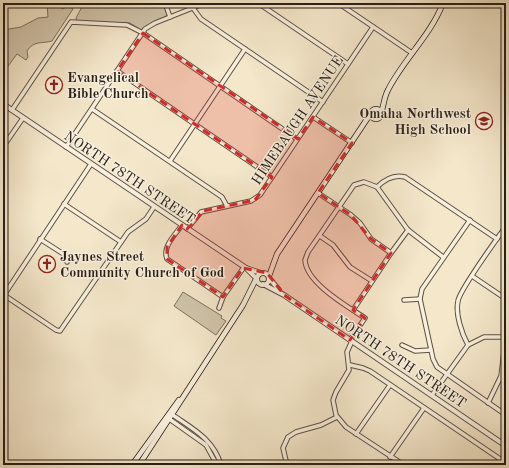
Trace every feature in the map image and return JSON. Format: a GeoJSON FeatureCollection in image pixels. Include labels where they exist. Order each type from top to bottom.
{"type":"FeatureCollection","features":[{"type":"Feature","properties":{"kind":"main road"},"geometry":{"type":"LineString","coordinates":[[365,124],[374,118],[379,118],[390,87],[432,24],[443,3]]}},
{"type":"Feature","properties":{"kind":"main road"},"geometry":{"type":"LineString","coordinates":[[252,291],[267,282],[277,254],[371,113],[384,101]]}},
{"type":"Feature","properties":{"kind":"main road"},"geometry":{"type":"LineString","coordinates":[[376,109],[381,113]]}},
{"type":"Feature","properties":{"kind":"main road"},"geometry":{"type":"LineString","coordinates":[[371,113],[374,118]]}},
{"type":"Feature","properties":{"kind":"main road"},"geometry":{"type":"LineString","coordinates":[[132,465],[183,396],[252,291],[256,279],[273,263]]}},
{"type":"Feature","properties":{"kind":"main road"},"geometry":{"type":"LineString","coordinates":[[262,273],[269,277]]}},
{"type":"Feature","properties":{"kind":"main road"},"geometry":{"type":"LineString","coordinates":[[256,279],[262,284]]}},
{"type":"Feature","properties":{"kind":"main road"},"geometry":{"type":"LineString","coordinates":[[139,465],[169,416]]}},
{"type":"Feature","properties":{"kind":"street"},"geometry":{"type":"LineString","coordinates":[[165,3],[170,17]]}},
{"type":"Feature","properties":{"kind":"street"},"geometry":{"type":"LineString","coordinates":[[66,147],[142,33],[151,24],[205,3]]}},
{"type":"Feature","properties":{"kind":"street"},"geometry":{"type":"LineString","coordinates":[[258,3],[348,64]]}},
{"type":"Feature","properties":{"kind":"street"},"geometry":{"type":"LineString","coordinates":[[338,3],[412,53]]}},
{"type":"Feature","properties":{"kind":"street"},"geometry":{"type":"LineString","coordinates":[[193,8],[201,19],[323,102]]}},
{"type":"Feature","properties":{"kind":"street"},"geometry":{"type":"LineString","coordinates":[[12,110],[71,22],[127,25],[142,33],[298,139]]}},
{"type":"Feature","properties":{"kind":"street","name":"HIMEBAUGH AVENUE"},"geometry":{"type":"LineString","coordinates":[[187,229],[201,212],[255,200],[260,195],[373,27]]}},
{"type":"Feature","properties":{"kind":"street"},"geometry":{"type":"LineString","coordinates":[[170,161],[245,49]]}},
{"type":"Feature","properties":{"kind":"street"},"geometry":{"type":"LineString","coordinates":[[117,71],[272,177]]}},
{"type":"Feature","properties":{"kind":"street","name":"NORTH 78TH STREET"},"geometry":{"type":"LineString","coordinates":[[3,104],[245,268]]}},
{"type":"Feature","properties":{"kind":"street"},"geometry":{"type":"LineString","coordinates":[[92,109],[222,197],[227,206]]}},
{"type":"Feature","properties":{"kind":"street"},"geometry":{"type":"LineString","coordinates":[[313,117],[352,143]]}},
{"type":"Feature","properties":{"kind":"street"},"geometry":{"type":"LineString","coordinates":[[3,147],[23,118]]}},
{"type":"Feature","properties":{"kind":"street"},"geometry":{"type":"LineString","coordinates":[[91,164],[4,295],[59,332],[121,242],[132,228],[146,218],[154,207]]}},
{"type":"Feature","properties":{"kind":"street"},"geometry":{"type":"LineString","coordinates":[[377,187],[382,182],[394,176],[406,177],[497,239]]}},
{"type":"Feature","properties":{"kind":"street"},"geometry":{"type":"LineString","coordinates":[[404,465],[356,434],[337,417],[333,400],[348,372],[350,365],[347,353],[351,341],[364,318],[330,294],[309,270],[305,260],[339,207],[354,186],[359,183],[371,184],[377,187],[408,230],[443,257]]}},
{"type":"Feature","properties":{"kind":"street"},"geometry":{"type":"LineString","coordinates":[[318,193],[356,220],[373,241],[390,253]]}},
{"type":"Feature","properties":{"kind":"street"},"geometry":{"type":"LineString","coordinates":[[64,204],[121,242]]}},
{"type":"Feature","properties":{"kind":"street"},"geometry":{"type":"LineString","coordinates":[[470,220],[422,289],[420,299],[431,350],[437,367],[446,375],[506,415]]}},
{"type":"Feature","properties":{"kind":"street"},"geometry":{"type":"LineString","coordinates":[[182,225],[167,247],[165,254],[167,259],[224,297]]}},
{"type":"Feature","properties":{"kind":"street"},"geometry":{"type":"LineString","coordinates":[[468,345],[463,333],[457,303],[461,292],[506,226]]}},
{"type":"Feature","properties":{"kind":"street"},"geometry":{"type":"LineString","coordinates":[[353,310],[390,253],[408,230]]}},
{"type":"Feature","properties":{"kind":"street"},"geometry":{"type":"LineString","coordinates":[[320,236],[333,245],[350,267],[372,281]]}},
{"type":"Feature","properties":{"kind":"street"},"geometry":{"type":"LineString","coordinates":[[40,239],[65,256],[68,262]]}},
{"type":"Feature","properties":{"kind":"street"},"geometry":{"type":"LineString","coordinates":[[245,268],[262,273]]}},
{"type":"Feature","properties":{"kind":"street"},"geometry":{"type":"LineString","coordinates":[[245,268],[256,279]]}},
{"type":"Feature","properties":{"kind":"street"},"geometry":{"type":"LineString","coordinates":[[219,308],[224,297],[245,268]]}},
{"type":"Feature","properties":{"kind":"street"},"geometry":{"type":"LineString","coordinates":[[472,276],[506,299]]}},
{"type":"Feature","properties":{"kind":"street"},"geometry":{"type":"LineString","coordinates":[[269,277],[274,285],[284,295]]}},
{"type":"Feature","properties":{"kind":"street"},"geometry":{"type":"LineString","coordinates":[[262,284],[284,295]]}},
{"type":"Feature","properties":{"kind":"street","name":"NORTH 78TH STREET"},"geometry":{"type":"LineString","coordinates":[[284,295],[506,446]]}},
{"type":"Feature","properties":{"kind":"street"},"geometry":{"type":"LineString","coordinates":[[404,300],[420,299]]}},
{"type":"Feature","properties":{"kind":"street"},"geometry":{"type":"LineString","coordinates":[[432,395],[468,345],[484,337],[506,337],[501,376],[488,403]]}},
{"type":"Feature","properties":{"kind":"street"},"geometry":{"type":"LineString","coordinates":[[402,345],[415,351],[431,350]]}},
{"type":"Feature","properties":{"kind":"street","name":"NORTH 78TH STREET"},"geometry":{"type":"LineString","coordinates":[[350,365],[366,369],[506,463]]}},
{"type":"Feature","properties":{"kind":"street"},"geometry":{"type":"LineString","coordinates":[[356,434],[390,385]]}},
{"type":"Feature","properties":{"kind":"street"},"geometry":{"type":"LineString","coordinates":[[390,457],[424,408]]}},
{"type":"Feature","properties":{"kind":"street"},"geometry":{"type":"LineString","coordinates":[[169,416],[210,446],[221,465]]}},
{"type":"Feature","properties":{"kind":"street"},"geometry":{"type":"LineString","coordinates":[[288,465],[283,448],[288,437],[296,432],[321,425],[337,417]]}},
{"type":"Feature","properties":{"kind":"street"},"geometry":{"type":"LineString","coordinates":[[210,446],[217,465]]}},
{"type":"Feature","properties":{"kind":"highlighted area"},"geometry":{"type":"Polygon","coordinates":[[[143,33],[298,139],[313,117],[352,143],[318,193],[351,215],[371,239],[391,253],[353,310],[365,318],[350,340],[284,295],[267,273],[243,268],[223,297],[167,259],[167,247],[182,225],[187,229],[203,211],[255,200],[272,177],[117,71],[143,33]]]}},
{"type":"Feature","properties":{"kind":"shaded area"},"geometry":{"type":"Polygon","coordinates":[[[47,3],[59,3],[62,9],[69,6],[73,9],[52,41],[32,45],[27,51],[28,57],[26,60],[17,54],[3,73],[3,30],[21,27],[38,18],[48,17],[47,3]]]}},
{"type":"Feature","properties":{"kind":"shaded area"},"geometry":{"type":"Polygon","coordinates":[[[84,3],[164,3],[168,15],[141,30],[130,23],[77,22],[76,18],[84,3]]]}},
{"type":"Feature","properties":{"kind":"shaded area"},"geometry":{"type":"Polygon","coordinates":[[[183,292],[222,316],[221,318],[226,321],[216,335],[174,306],[183,292]]]}},
{"type":"Feature","properties":{"kind":"place","name":"Evangelical Bible Church"},"geometry":{"type":"Point","coordinates":[54,85]}},
{"type":"Feature","properties":{"kind":"place","name":"Omaha Northwest High School"},"geometry":{"type":"Point","coordinates":[484,121]}},
{"type":"Feature","properties":{"kind":"place","name":"Jaynes Street Community Church of God"},"geometry":{"type":"Point","coordinates":[47,264]}}]}
